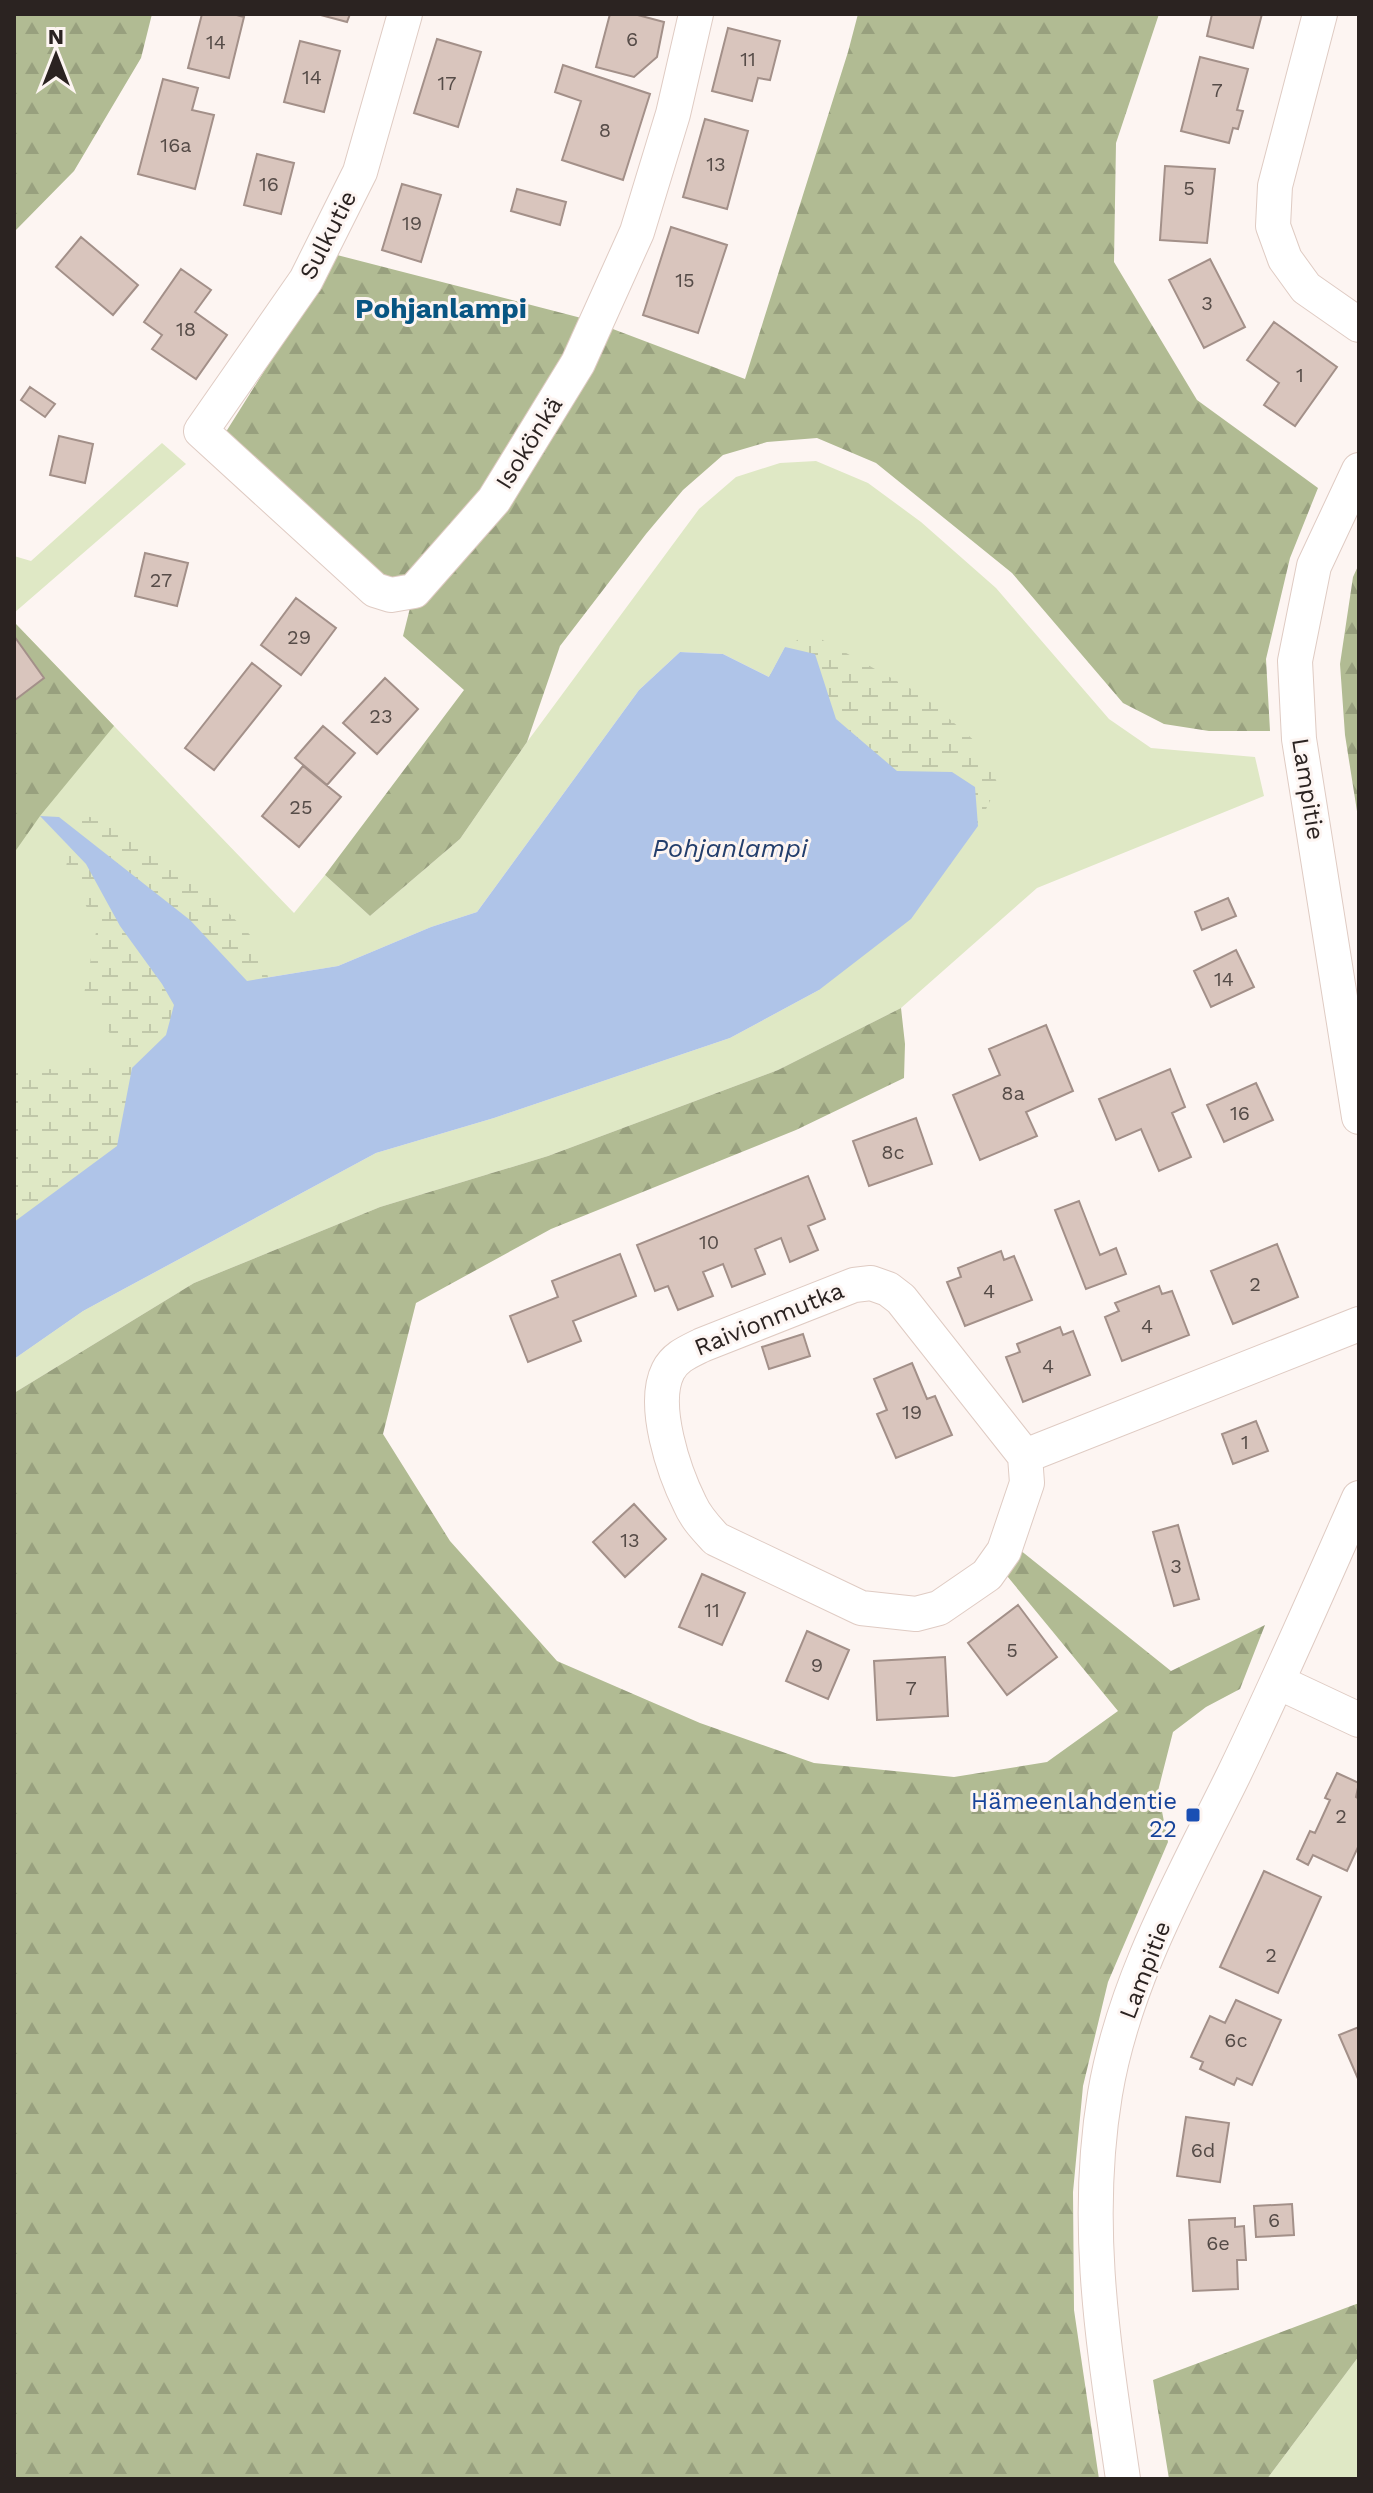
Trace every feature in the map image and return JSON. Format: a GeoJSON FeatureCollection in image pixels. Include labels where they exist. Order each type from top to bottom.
{"type":"FeatureCollection","features":[{"type":"Feature","properties":{"kind":"street","name":"Sulkutie"},"geometry":{"type":"LineString","coordinates":[[201,431],[306,280],[360,172],[405,14]]}},
{"type":"Feature","properties":{"kind":"street","name":"Isokönkä"},"geometry":{"type":"LineString","coordinates":[[201,431],[375,590],[391,595],[414,591],[494,500],[578,363],[637,232],[673,114],[696,14]]}},
{"type":"Feature","properties":{"kind":"street"},"geometry":{"type":"LineString","coordinates":[[1320,14],[1275,186],[1273,226],[1285,259],[1306,288],[1359,325]]}},
{"type":"Feature","properties":{"kind":"street","name":"Lampitie"},"geometry":{"type":"LineString","coordinates":[[1359,470],[1314,566],[1295,661],[1299,739],[1359,1117]]}},
{"type":"Feature","properties":{"kind":"street","name":"Raivionmutka"},"geometry":{"type":"LineString","coordinates":[[871,1283],[888,1289],[901,1299],[1025,1456],[1027,1483],[1004,1551],[987,1575],[939,1608],[916,1614],[861,1608],[716,1539],[701,1523],[689,1504],[665,1433],[660,1408],[663,1386],[669,1369],[680,1356],[702,1345],[854,1285],[871,1283]]}},
{"type":"Feature","properties":{"kind":"street"},"geometry":{"type":"LineString","coordinates":[[1025,1456],[1359,1324]]}},
{"type":"Feature","properties":{"kind":"street","name":"Lampitie"},"geometry":{"type":"LineString","coordinates":[[1123,2479],[1098,2302],[1094,2193],[1105,2092],[1131,1995],[1177,1891],[1278,1682],[1359,1498]]}},
{"type":"Feature","properties":{"kind":"street"},"geometry":{"type":"LineString","coordinates":[[1278,1682],[1359,1720]]}},
{"type":"Feature","properties":{"kind":"green space"},"geometry":{"type":"Polygon","coordinates":[[[14,14],[152,14],[141,58],[74,171],[14,232],[14,14]]]}},
{"type":"Feature","properties":{"kind":"green space"},"geometry":{"type":"Polygon","coordinates":[[[858,14],[1159,14],[1116,143],[1114,262],[1197,400],[1318,488],[1290,558],[1266,659],[1270,731],[1209,731],[1164,724],[1123,703],[1012,573],[876,463],[817,438],[767,442],[723,455],[683,490],[646,534],[560,646],[527,742],[460,839],[370,916],[325,875],[464,690],[403,636],[411,604],[224,435],[337,255],[589,320],[745,379],[858,14]]]}},
{"type":"Feature","properties":{"kind":"green space"},"geometry":{"type":"Polygon","coordinates":[[[162,443],[186,464],[14,613],[14,556],[31,561],[162,443]]]}},
{"type":"Feature","properties":{"kind":"green space"},"geometry":{"type":"Polygon","coordinates":[[[816,461],[868,483],[921,522],[996,588],[1109,719],[1151,748],[1255,757],[1264,796],[1037,888],[901,1008],[778,1070],[548,1156],[380,1207],[194,1283],[14,1393],[14,1359],[83,1311],[376,1153],[494,1118],[730,1038],[819,990],[785,647],[769,677],[723,654],[680,652],[639,690],[477,912],[431,927],[338,966],[247,981],[41,816],[86,864],[166,1035],[14,1222],[14,622],[294,913],[325,875],[370,916],[460,839],[527,742],[699,509],[736,477],[780,463],[816,461]]]}},
{"type":"Feature","properties":{"kind":"green space"},"geometry":{"type":"Polygon","coordinates":[[[1359,564],[1359,824],[1345,735],[1340,664],[1353,577],[1359,564]]]}},
{"type":"Feature","properties":{"kind":"green space"},"geometry":{"type":"Polygon","coordinates":[[[14,622],[114,726],[40,816],[14,853],[14,622]]]}},
{"type":"Feature","properties":{"kind":"green space"},"geometry":{"type":"Polygon","coordinates":[[[810,633],[922,695],[977,743],[998,784],[978,826],[936,884],[769,677],[785,647],[810,633]]]}},
{"type":"Feature","properties":{"kind":"green space"},"geometry":{"type":"Polygon","coordinates":[[[76,814],[118,823],[179,862],[259,944],[295,1076],[590,1022],[83,1311],[14,1359],[14,1070],[132,1067],[84,994],[97,927],[66,867],[76,814]]]}},
{"type":"Feature","properties":{"kind":"green space"},"geometry":{"type":"Polygon","coordinates":[[[901,1008],[905,1044],[904,1078],[796,1130],[551,1229],[416,1303],[383,1434],[450,1541],[557,1661],[700,1723],[814,1763],[954,1777],[1047,1762],[1118,1711],[998,1565],[1010,1542],[1171,1671],[1265,1625],[1240,1689],[1206,1707],[1173,1732],[1158,1791],[1168,1842],[1108,1982],[1083,2086],[1073,2192],[1074,2310],[1099,2479],[14,2479],[14,1393],[194,1283],[380,1207],[548,1156],[778,1070],[901,1008]]]}},
{"type":"Feature","properties":{"kind":"green space"},"geometry":{"type":"Polygon","coordinates":[[[1359,2303],[1359,2356],[1267,2479],[1169,2479],[1153,2380],[1359,2303]]]}},
{"type":"Feature","properties":{"kind":"green space"},"geometry":{"type":"Polygon","coordinates":[[[1359,2356],[1359,2479],[1267,2479],[1359,2356]]]}},
{"type":"Feature","properties":{"kind":"water","name":"Pohjanlampi"},"geometry":{"type":"Polygon","coordinates":[[[785,647],[815,654],[836,719],[897,771],[952,772],[975,787],[978,826],[911,919],[819,990],[730,1038],[494,1118],[376,1153],[83,1311],[14,1359],[14,1222],[117,1146],[132,1068],[166,1035],[174,1005],[120,926],[86,864],[40,816],[59,817],[190,920],[247,981],[338,966],[431,927],[477,912],[639,690],[680,652],[723,654],[769,677],[785,647]]]}},
{"type":"Feature","properties":{"kind":"building"},"geometry":{"type":"Polygon","coordinates":[[[202,14],[244,17],[229,78],[188,68],[202,14]]]}},
{"type":"Feature","properties":{"kind":"building"},"geometry":{"type":"Polygon","coordinates":[[[317,14],[350,14],[347,22],[317,14]]]}},
{"type":"Feature","properties":{"kind":"building"},"geometry":{"type":"Polygon","coordinates":[[[610,14],[634,14],[664,22],[657,57],[634,77],[596,67],[610,14]]]}},
{"type":"Feature","properties":{"kind":"building"},"geometry":{"type":"Polygon","coordinates":[[[1212,14],[1262,14],[1253,48],[1207,36],[1212,14]]]}},
{"type":"Feature","properties":{"kind":"building"},"geometry":{"type":"Polygon","coordinates":[[[728,28],[780,41],[770,80],[758,78],[752,101],[712,91],[728,28]]]}},
{"type":"Feature","properties":{"kind":"building"},"geometry":{"type":"Polygon","coordinates":[[[437,39],[481,52],[458,127],[414,113],[437,39]]]}},
{"type":"Feature","properties":{"kind":"building"},"geometry":{"type":"Polygon","coordinates":[[[300,41],[340,51],[324,112],[284,102],[300,41]]]}},
{"type":"Feature","properties":{"kind":"building"},"geometry":{"type":"Polygon","coordinates":[[[1200,57],[1248,69],[1237,110],[1243,111],[1238,129],[1233,128],[1229,143],[1181,131],[1200,57]]]}},
{"type":"Feature","properties":{"kind":"building"},"geometry":{"type":"Polygon","coordinates":[[[563,65],[650,94],[623,180],[562,160],[581,101],[555,92],[563,65]]]}},
{"type":"Feature","properties":{"kind":"building"},"geometry":{"type":"Polygon","coordinates":[[[163,79],[198,88],[192,110],[214,115],[195,189],[138,174],[163,79]]]}},
{"type":"Feature","properties":{"kind":"building"},"geometry":{"type":"Polygon","coordinates":[[[705,119],[748,131],[727,209],[683,197],[705,119]]]}},
{"type":"Feature","properties":{"kind":"building"},"geometry":{"type":"Polygon","coordinates":[[[257,154],[294,163],[281,214],[244,205],[257,154]]]}},
{"type":"Feature","properties":{"kind":"building"},"geometry":{"type":"Polygon","coordinates":[[[1165,166],[1215,169],[1207,243],[1160,240],[1165,166]]]}},
{"type":"Feature","properties":{"kind":"building"},"geometry":{"type":"Polygon","coordinates":[[[402,184],[441,195],[421,262],[382,250],[402,184]]]}},
{"type":"Feature","properties":{"kind":"building"},"geometry":{"type":"Polygon","coordinates":[[[517,189],[566,202],[560,225],[511,211],[517,189]]]}},
{"type":"Feature","properties":{"kind":"building"},"geometry":{"type":"Polygon","coordinates":[[[671,227],[727,245],[698,333],[643,315],[671,227]]]}},
{"type":"Feature","properties":{"kind":"building"},"geometry":{"type":"Polygon","coordinates":[[[81,237],[138,285],[113,315],[56,267],[81,237]]]}},
{"type":"Feature","properties":{"kind":"building"},"geometry":{"type":"Polygon","coordinates":[[[1210,259],[1245,327],[1204,348],[1169,280],[1210,259]]]}},
{"type":"Feature","properties":{"kind":"building"},"geometry":{"type":"Polygon","coordinates":[[[181,269],[211,290],[195,312],[227,335],[196,379],[152,349],[162,335],[144,322],[181,269]]]}},
{"type":"Feature","properties":{"kind":"building"},"geometry":{"type":"Polygon","coordinates":[[[1274,322],[1337,367],[1295,426],[1264,405],[1279,383],[1247,360],[1274,322]]]}},
{"type":"Feature","properties":{"kind":"building"},"geometry":{"type":"Polygon","coordinates":[[[30,387],[55,404],[45,417],[21,400],[30,387]]]}},
{"type":"Feature","properties":{"kind":"building"},"geometry":{"type":"Polygon","coordinates":[[[59,436],[93,444],[85,483],[50,475],[59,436]]]}},
{"type":"Feature","properties":{"kind":"building"},"geometry":{"type":"Polygon","coordinates":[[[145,553],[188,563],[177,606],[135,596],[145,553]]]}},
{"type":"Feature","properties":{"kind":"building"},"geometry":{"type":"Polygon","coordinates":[[[296,598],[336,628],[301,675],[261,645],[296,598]]]}},
{"type":"Feature","properties":{"kind":"building"},"geometry":{"type":"Polygon","coordinates":[[[14,636],[44,678],[15,700],[14,699],[14,636]]]}},
{"type":"Feature","properties":{"kind":"building"},"geometry":{"type":"Polygon","coordinates":[[[252,663],[281,686],[214,770],[185,748],[252,663]]]}},
{"type":"Feature","properties":{"kind":"building"},"geometry":{"type":"Polygon","coordinates":[[[385,678],[418,709],[377,754],[343,723],[385,678]]]}},
{"type":"Feature","properties":{"kind":"building"},"geometry":{"type":"Polygon","coordinates":[[[323,726],[355,753],[327,785],[295,758],[323,726]]]}},
{"type":"Feature","properties":{"kind":"building"},"geometry":{"type":"Polygon","coordinates":[[[303,766],[341,797],[299,847],[262,816],[303,766]]]}},
{"type":"Feature","properties":{"kind":"building"},"geometry":{"type":"Polygon","coordinates":[[[1228,898],[1236,916],[1202,930],[1195,912],[1228,898]]]}},
{"type":"Feature","properties":{"kind":"building"},"geometry":{"type":"Polygon","coordinates":[[[1236,950],[1254,987],[1211,1007],[1194,971],[1236,950]]]}},
{"type":"Feature","properties":{"kind":"building"},"geometry":{"type":"Polygon","coordinates":[[[1046,1025],[1073,1091],[1026,1112],[1037,1136],[980,1160],[953,1095],[1000,1075],[989,1049],[1046,1025]]]}},
{"type":"Feature","properties":{"kind":"building"},"geometry":{"type":"Polygon","coordinates":[[[1170,1069],[1185,1107],[1172,1113],[1191,1157],[1159,1171],[1141,1129],[1116,1140],[1099,1099],[1170,1069]]]}},
{"type":"Feature","properties":{"kind":"building"},"geometry":{"type":"Polygon","coordinates":[[[1256,1083],[1273,1120],[1224,1142],[1207,1105],[1256,1083]]]}},
{"type":"Feature","properties":{"kind":"building"},"geometry":{"type":"Polygon","coordinates":[[[916,1118],[932,1164],[869,1186],[853,1141],[916,1118]]]}},
{"type":"Feature","properties":{"kind":"building"},"geometry":{"type":"Polygon","coordinates":[[[808,1176],[825,1219],[808,1226],[818,1250],[790,1262],[781,1238],[755,1249],[765,1274],[732,1287],[723,1264],[703,1272],[713,1296],[678,1310],[668,1286],[655,1291],[637,1245],[808,1176]]]}},
{"type":"Feature","properties":{"kind":"building"},"geometry":{"type":"Polygon","coordinates":[[[1079,1201],[1100,1255],[1116,1248],[1126,1274],[1086,1289],[1055,1210],[1079,1201]]]}},
{"type":"Feature","properties":{"kind":"building"},"geometry":{"type":"Polygon","coordinates":[[[1277,1244],[1298,1297],[1233,1324],[1211,1271],[1277,1244]]]}},
{"type":"Feature","properties":{"kind":"building"},"geometry":{"type":"Polygon","coordinates":[[[1001,1251],[1004,1260],[1014,1256],[1032,1300],[965,1326],[947,1282],[961,1277],[958,1268],[1001,1251]]]}},
{"type":"Feature","properties":{"kind":"building"},"geometry":{"type":"Polygon","coordinates":[[[620,1254],[636,1296],[573,1321],[581,1341],[528,1362],[510,1316],[558,1297],[552,1281],[620,1254]]]}},
{"type":"Feature","properties":{"kind":"building"},"geometry":{"type":"Polygon","coordinates":[[[1159,1286],[1162,1294],[1172,1291],[1189,1335],[1122,1361],[1105,1317],[1119,1311],[1115,1303],[1159,1286]]]}},
{"type":"Feature","properties":{"kind":"building"},"geometry":{"type":"Polygon","coordinates":[[[1060,1327],[1063,1335],[1073,1331],[1090,1375],[1023,1402],[1006,1357],[1020,1352],[1017,1344],[1060,1327]]]}},
{"type":"Feature","properties":{"kind":"building"},"geometry":{"type":"Polygon","coordinates":[[[803,1334],[810,1356],[769,1369],[762,1347],[803,1334]]]}},
{"type":"Feature","properties":{"kind":"building"},"geometry":{"type":"Polygon","coordinates":[[[912,1363],[927,1399],[935,1396],[952,1435],[896,1458],[877,1414],[887,1410],[874,1379],[912,1363]]]}},
{"type":"Feature","properties":{"kind":"building"},"geometry":{"type":"Polygon","coordinates":[[[1256,1421],[1268,1451],[1233,1464],[1222,1434],[1256,1421]]]}},
{"type":"Feature","properties":{"kind":"building"},"geometry":{"type":"Polygon","coordinates":[[[634,1504],[666,1539],[625,1577],[593,1542],[634,1504]]]}},
{"type":"Feature","properties":{"kind":"building"},"geometry":{"type":"Polygon","coordinates":[[[1178,1525],[1199,1599],[1174,1606],[1153,1532],[1178,1525]]]}},
{"type":"Feature","properties":{"kind":"building"},"geometry":{"type":"Polygon","coordinates":[[[702,1574],[745,1593],[722,1645],[679,1627],[702,1574]]]}},
{"type":"Feature","properties":{"kind":"building"},"geometry":{"type":"Polygon","coordinates":[[[1018,1605],[1057,1657],[1007,1695],[968,1643],[1018,1605]]]}},
{"type":"Feature","properties":{"kind":"building"},"geometry":{"type":"Polygon","coordinates":[[[807,1631],[849,1650],[828,1699],[786,1681],[807,1631]]]}},
{"type":"Feature","properties":{"kind":"building"},"geometry":{"type":"Polygon","coordinates":[[[945,1657],[948,1716],[877,1720],[874,1661],[945,1657]]]}},
{"type":"Feature","properties":{"kind":"building"},"geometry":{"type":"Polygon","coordinates":[[[1337,1773],[1359,1783],[1356,1797],[1359,1799],[1359,1845],[1347,1871],[1313,1855],[1308,1865],[1297,1859],[1310,1831],[1315,1833],[1330,1800],[1325,1798],[1337,1773]]]}},
{"type":"Feature","properties":{"kind":"building"},"geometry":{"type":"Polygon","coordinates":[[[1264,1871],[1321,1897],[1278,1993],[1220,1967],[1264,1871]]]}},
{"type":"Feature","properties":{"kind":"building"},"geometry":{"type":"Polygon","coordinates":[[[1236,2000],[1281,2020],[1252,2085],[1237,2078],[1234,2085],[1200,2069],[1203,2062],[1191,2057],[1210,2016],[1225,2023],[1236,2000]]]}},
{"type":"Feature","properties":{"kind":"building"},"geometry":{"type":"Polygon","coordinates":[[[1359,2027],[1359,2081],[1339,2035],[1359,2027]]]}},
{"type":"Feature","properties":{"kind":"building"},"geometry":{"type":"Polygon","coordinates":[[[1186,2117],[1229,2123],[1220,2182],[1177,2176],[1186,2117]]]}},
{"type":"Feature","properties":{"kind":"building"},"geometry":{"type":"Polygon","coordinates":[[[1292,2204],[1294,2235],[1256,2237],[1254,2206],[1292,2204]]]}},
{"type":"Feature","properties":{"kind":"building"},"geometry":{"type":"Polygon","coordinates":[[[1235,2218],[1235,2227],[1244,2226],[1246,2260],[1237,2260],[1238,2289],[1193,2291],[1189,2220],[1235,2218]]]}},
{"type":"Feature","properties":{"kind":"place","name":"Hämeenlahdentie 22"},"geometry":{"type":"Point","coordinates":[1193,1815]}},
{"type":"Feature","properties":{"kind":"district","name":"Pohjanlampi"},"geometry":{"type":"Point","coordinates":[441,308]}}]}
